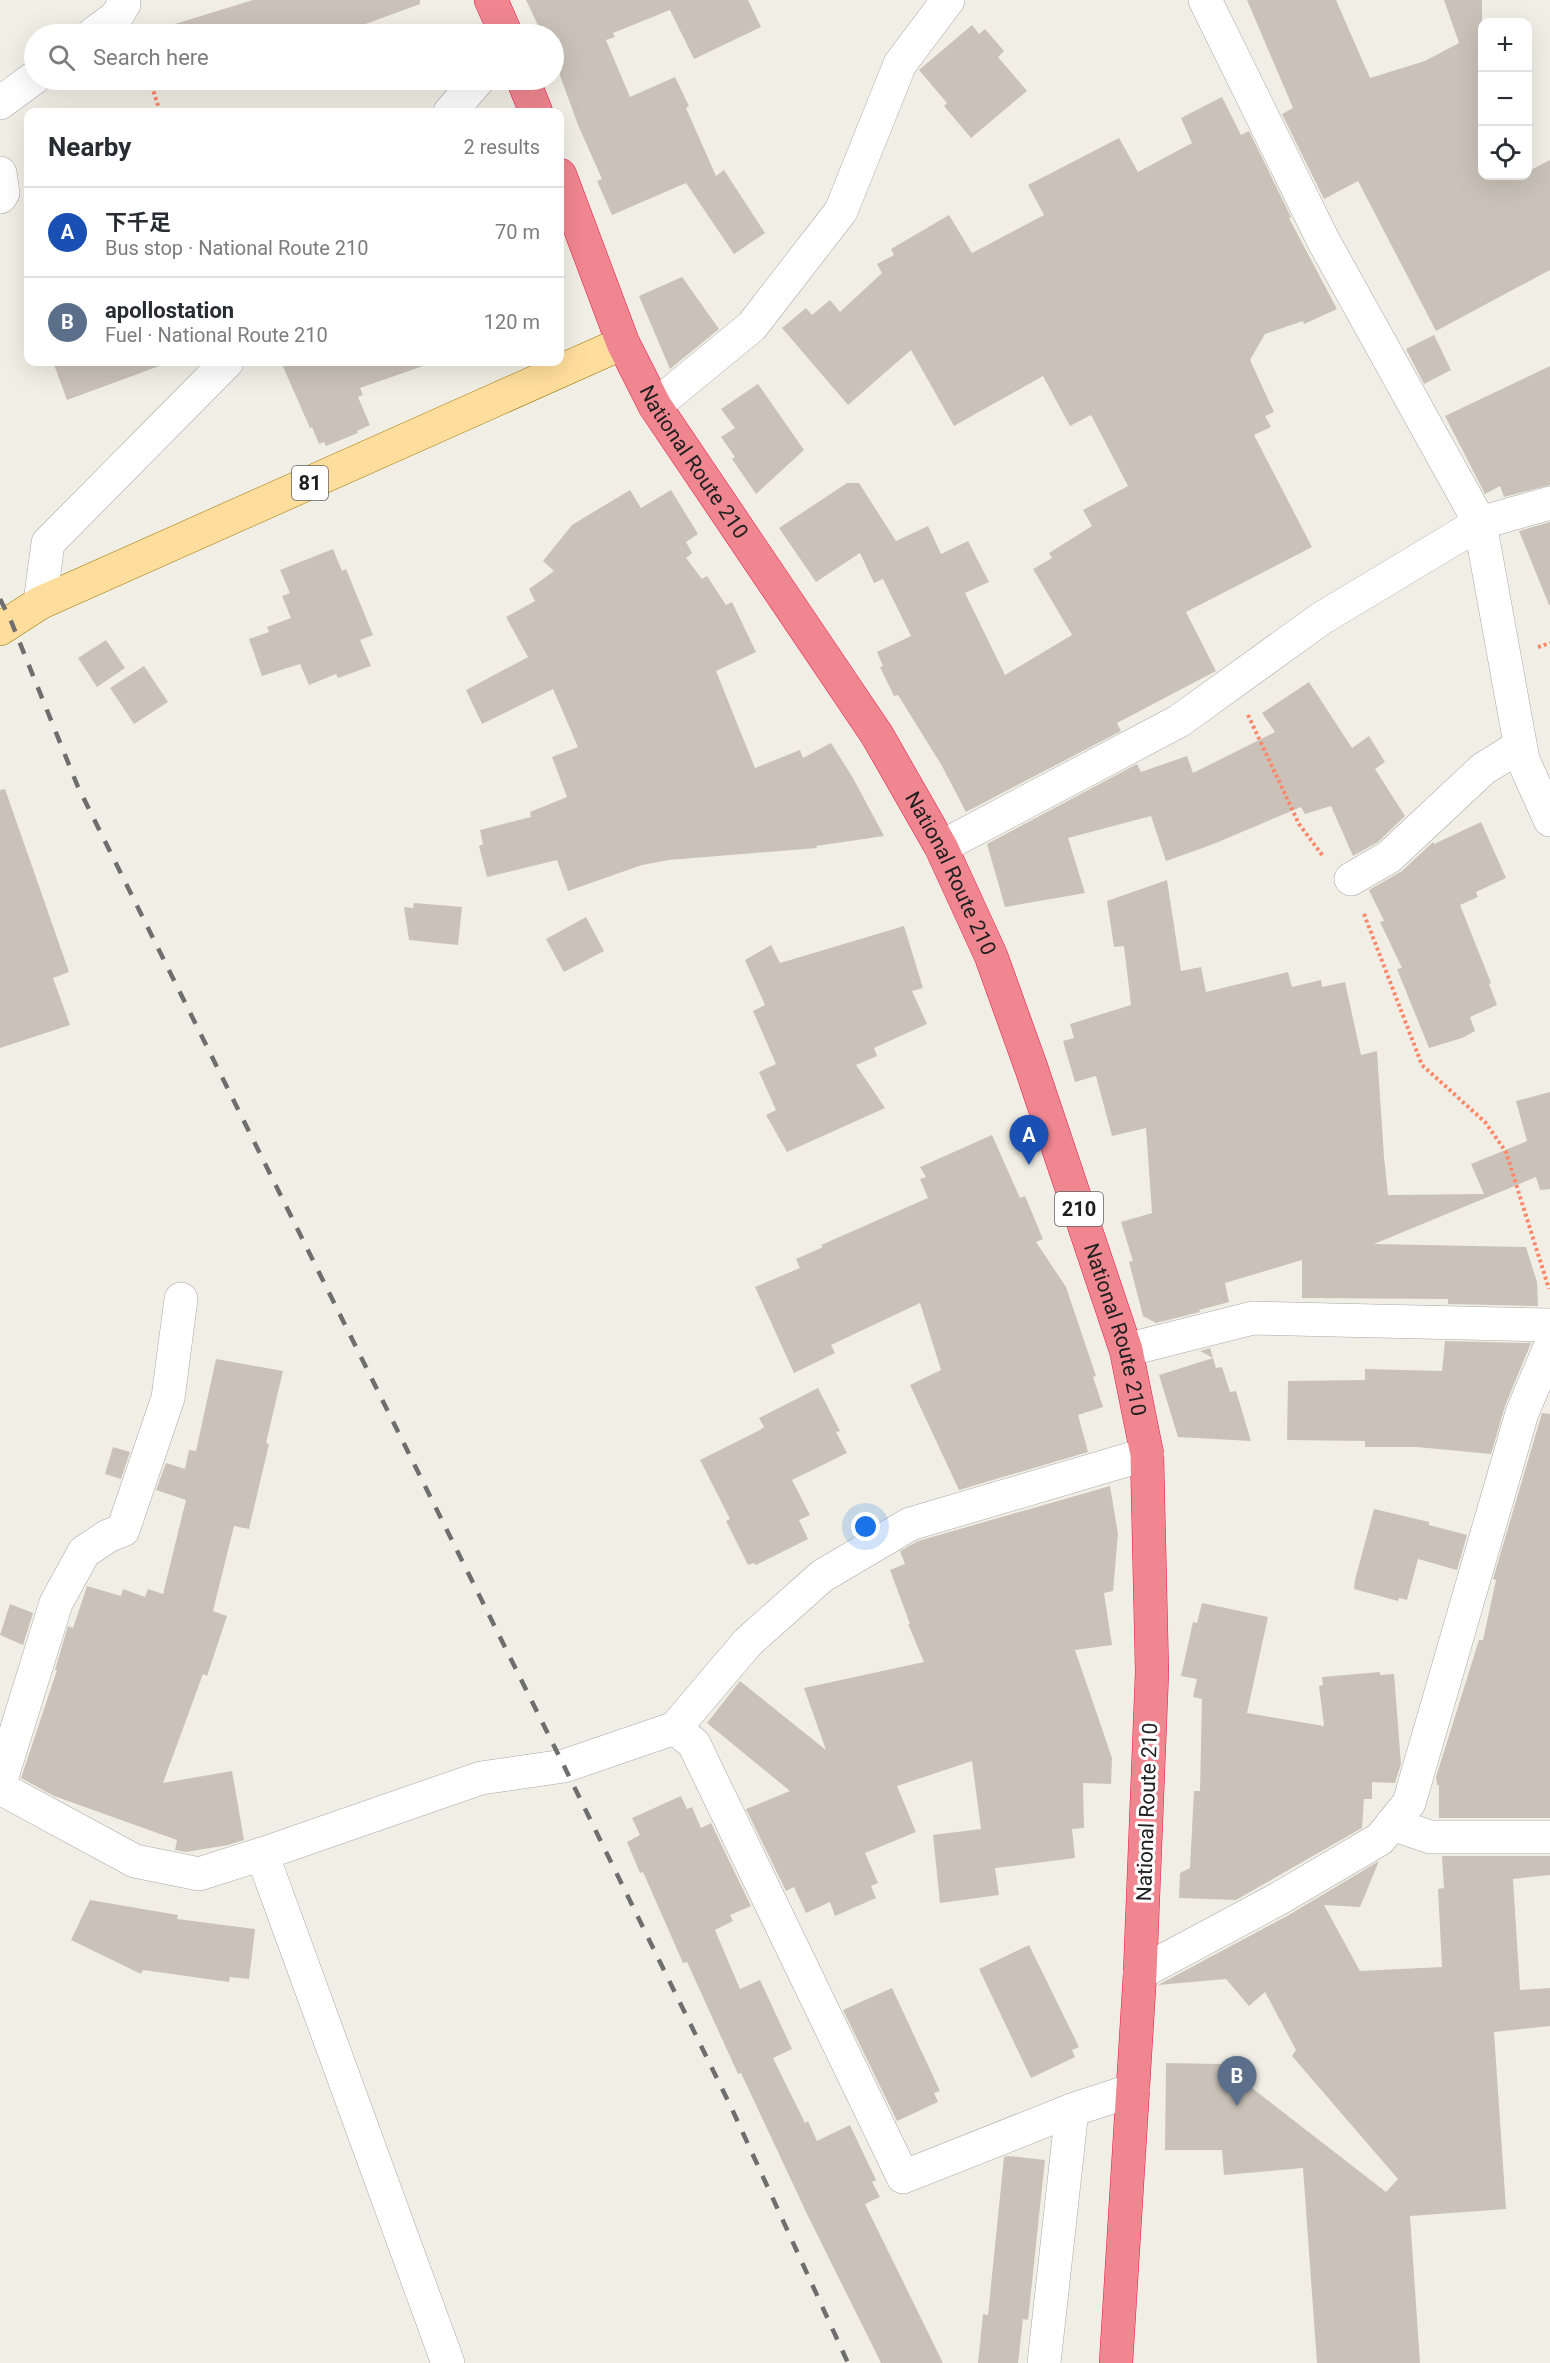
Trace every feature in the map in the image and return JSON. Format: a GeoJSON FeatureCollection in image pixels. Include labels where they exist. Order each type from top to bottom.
{"type":"FeatureCollection","features":[{"type":"Feature","properties":{"kind":"highway"},"geometry":{"type":"LineString","coordinates":[[491,0],[502,24]]}},
{"type":"Feature","properties":{"kind":"highway"},"geometry":{"type":"LineString","coordinates":[[527,90],[534,108]]}},
{"type":"Feature","properties":{"kind":"highway","name":"National Route 210"},"geometry":{"type":"LineString","coordinates":[[564,186],[623,343],[655,406],[877,735],[941,847],[991,956],[1029,1059],[1126,1350],[1147,1454],[1152,1672],[1140,1973],[1116,2363]]}},
{"type":"Feature","properties":{"kind":"main road","name":"81"},"geometry":{"type":"LineString","coordinates":[[0,629],[40,603],[623,343]]}},
{"type":"Feature","properties":{"kind":"street"},"geometry":{"type":"LineString","coordinates":[[107,24],[116,17],[124,4],[123,0]]}},
{"type":"Feature","properties":{"kind":"street"},"geometry":{"type":"LineString","coordinates":[[655,406],[752,326],[841,211],[900,64],[948,0]]}},
{"type":"Feature","properties":{"kind":"street"},"geometry":{"type":"LineString","coordinates":[[1205,0],[1323,240],[1480,523],[1523,760],[1550,820]]}},
{"type":"Feature","properties":{"kind":"street"},"geometry":{"type":"LineString","coordinates":[[0,103],[24,85]]}},
{"type":"Feature","properties":{"kind":"street"},"geometry":{"type":"LineString","coordinates":[[454,108],[469,90]]}},
{"type":"Feature","properties":{"kind":"street"},"geometry":{"type":"LineString","coordinates":[[0,173],[3,193],[0,197]]}},
{"type":"Feature","properties":{"kind":"street"},"geometry":{"type":"LineString","coordinates":[[40,603],[48,543],[223,366]]}},
{"type":"Feature","properties":{"kind":"street"},"geometry":{"type":"LineString","coordinates":[[941,847],[1179,721],[1322,618],[1480,523],[1550,503]]}},
{"type":"Feature","properties":{"kind":"street"},"geometry":{"type":"LineString","coordinates":[[1350,879],[1389,857],[1483,769],[1520,746]]}},
{"type":"Feature","properties":{"kind":"street"},"geometry":{"type":"LineString","coordinates":[[0,1783],[56,1603],[84,1552],[108,1536],[123,1530],[168,1398],[180,1299]]}},
{"type":"Feature","properties":{"kind":"street"},"geometry":{"type":"LineString","coordinates":[[1126,1350],[1253,1318],[1550,1325]]}},
{"type":"Feature","properties":{"kind":"street"},"geometry":{"type":"LineString","coordinates":[[1140,1973],[1278,1899],[1380,1839],[1409,1803],[1522,1413],[1550,1347]]}},
{"type":"Feature","properties":{"kind":"street"},"geometry":{"type":"LineString","coordinates":[[0,1788],[135,1861],[199,1874],[481,1778],[564,1766],[675,1728],[748,1642],[822,1576],[910,1524],[1147,1454]]}},
{"type":"Feature","properties":{"kind":"street"},"geometry":{"type":"LineString","coordinates":[[675,1728],[694,1744],[903,2177],[1072,2110],[1133,2090]]}},
{"type":"Feature","properties":{"kind":"street"},"geometry":{"type":"LineString","coordinates":[[1392,1824],[1430,1837],[1550,1837]]}},
{"type":"Feature","properties":{"kind":"street"},"geometry":{"type":"LineString","coordinates":[[262,1854],[448,2363]]}},
{"type":"Feature","properties":{"kind":"street"},"geometry":{"type":"LineString","coordinates":[[1044,2363],[1072,2110]]}},
{"type":"Feature","properties":{"kind":"path"},"geometry":{"type":"LineString","coordinates":[[153,90],[159,108]]}},
{"type":"Feature","properties":{"kind":"path"},"geometry":{"type":"LineString","coordinates":[[1237,680],[1250,720],[1299,824],[1328,862],[1350,879],[1422,1065],[1485,1122],[1506,1152],[1550,1293]]}},
{"type":"Feature","properties":{"kind":"building"},"geometry":{"type":"Polygon","coordinates":[[[253,0],[420,0],[420,4],[366,24],[175,24],[253,0]]]}},
{"type":"Feature","properties":{"kind":"building"},"geometry":{"type":"Polygon","coordinates":[[[526,0],[748,0],[761,27],[694,59],[670,10],[613,33],[615,37],[606,40],[630,97],[675,77],[689,106],[686,108],[716,176],[724,170],[765,233],[734,254],[686,183],[612,215],[597,181],[602,179],[564,86],[564,24],[537,24],[526,0]]]}},
{"type":"Feature","properties":{"kind":"building"},"geometry":{"type":"Polygon","coordinates":[[[1247,0],[1336,0],[1370,78],[1425,61],[1459,43],[1444,0],[1482,0],[1482,18],[1478,18],[1478,180],[1532,180],[1532,169],[1550,160],[1550,270],[1436,331],[1358,181],[1324,199],[1282,114],[1293,108],[1247,0]]]}},
{"type":"Feature","properties":{"kind":"building"},"geometry":{"type":"Polygon","coordinates":[[[972,25],[979,34],[985,29],[1004,51],[998,57],[1027,91],[971,138],[944,106],[947,103],[919,70],[972,25]]]}},
{"type":"Feature","properties":{"kind":"building"},"geometry":{"type":"Polygon","coordinates":[[[1222,97],[1241,135],[1249,131],[1291,217],[1289,218],[1337,309],[1304,324],[1303,321],[1265,334],[1250,360],[1274,412],[1265,416],[1271,427],[1254,435],[1312,547],[1186,612],[1216,671],[1117,723],[1121,731],[966,812],[942,766],[898,695],[894,696],[880,667],[883,666],[877,652],[911,636],[883,579],[874,583],[860,553],[816,582],[779,528],[847,483],[859,483],[896,541],[928,526],[941,554],[968,541],[989,582],[965,593],[1005,675],[1072,635],[1033,569],[1052,558],[1049,553],[1092,526],[1083,510],[1128,486],[1091,415],[1070,426],[1043,376],[954,426],[911,350],[848,405],[782,328],[806,308],[812,315],[830,300],[840,312],[882,273],[877,264],[894,255],[891,249],[949,215],[972,253],[1044,215],[1028,185],[1119,138],[1138,172],[1192,143],[1181,118],[1222,97]]]}},
{"type":"Feature","properties":{"kind":"building"},"geometry":{"type":"Polygon","coordinates":[[[682,277],[719,329],[670,369],[639,296],[682,277]]]}},
{"type":"Feature","properties":{"kind":"building"},"geometry":{"type":"Polygon","coordinates":[[[1434,335],[1451,370],[1424,384],[1406,349],[1434,335]]]}},
{"type":"Feature","properties":{"kind":"building"},"geometry":{"type":"Polygon","coordinates":[[[54,366],[159,366],[67,400],[54,366]]]}},
{"type":"Feature","properties":{"kind":"building"},"geometry":{"type":"Polygon","coordinates":[[[283,366],[423,366],[360,388],[363,395],[358,397],[370,425],[357,431],[358,433],[326,446],[324,442],[319,444],[312,427],[310,428],[283,366]]]}},
{"type":"Feature","properties":{"kind":"building"},"geometry":{"type":"Polygon","coordinates":[[[1550,366],[1550,485],[1504,497],[1500,486],[1485,494],[1445,416],[1550,366]]]}},
{"type":"Feature","properties":{"kind":"building"},"geometry":{"type":"Polygon","coordinates":[[[758,384],[804,450],[756,494],[732,459],[735,457],[721,437],[735,428],[721,409],[758,384]]]}},
{"type":"Feature","properties":{"kind":"building"},"geometry":{"type":"Polygon","coordinates":[[[630,490],[641,508],[671,490],[698,534],[686,542],[692,553],[686,558],[702,579],[707,576],[726,605],[732,602],[756,652],[716,671],[755,768],[800,750],[803,758],[831,743],[884,836],[816,846],[817,848],[669,860],[642,865],[568,891],[557,860],[487,877],[479,846],[483,844],[480,830],[531,817],[530,812],[567,797],[552,757],[578,747],[553,689],[482,724],[466,690],[528,657],[506,617],[535,601],[529,589],[554,571],[543,561],[572,525],[630,490]]]}},
{"type":"Feature","properties":{"kind":"building"},"geometry":{"type":"Polygon","coordinates":[[[1550,522],[1550,605],[1549,605],[1519,531],[1550,522]]]}},
{"type":"Feature","properties":{"kind":"building"},"geometry":{"type":"Polygon","coordinates":[[[333,549],[342,571],[346,569],[373,635],[360,640],[371,666],[338,678],[336,674],[309,685],[300,664],[262,676],[249,639],[269,632],[267,627],[291,618],[282,596],[290,593],[280,570],[333,549]]]}},
{"type":"Feature","properties":{"kind":"building"},"geometry":{"type":"Polygon","coordinates":[[[106,640],[125,668],[97,687],[78,658],[106,640]]]}},
{"type":"Feature","properties":{"kind":"building"},"geometry":{"type":"Polygon","coordinates":[[[144,666],[168,702],[134,724],[110,688],[144,666]]]}},
{"type":"Feature","properties":{"kind":"building"},"geometry":{"type":"Polygon","coordinates":[[[1309,682],[1352,748],[1369,736],[1385,762],[1375,769],[1405,816],[1378,842],[1353,856],[1331,806],[1305,814],[1301,807],[1211,845],[1166,861],[1151,816],[1068,838],[1085,893],[1005,907],[987,844],[1137,764],[1141,772],[1187,756],[1193,773],[1275,732],[1262,713],[1309,682]]]}},
{"type":"Feature","properties":{"kind":"building"},"geometry":{"type":"Polygon","coordinates":[[[5,789],[69,972],[53,978],[70,1025],[0,1048],[0,790],[5,789]]]}},
{"type":"Feature","properties":{"kind":"building"},"geometry":{"type":"Polygon","coordinates":[[[1481,822],[1506,878],[1476,892],[1478,897],[1460,905],[1491,983],[1489,984],[1497,1005],[1470,1017],[1475,1031],[1462,1038],[1429,1048],[1397,969],[1402,968],[1380,922],[1384,921],[1369,890],[1402,871],[1433,842],[1434,844],[1481,822]]]}},
{"type":"Feature","properties":{"kind":"building"},"geometry":{"type":"Polygon","coordinates":[[[1167,880],[1181,971],[1201,967],[1206,992],[1288,972],[1292,987],[1321,980],[1322,987],[1345,982],[1361,1055],[1377,1051],[1388,1195],[1484,1194],[1471,1164],[1527,1141],[1516,1101],[1550,1092],[1550,1189],[1540,1190],[1536,1177],[1374,1244],[1526,1247],[1537,1282],[1538,1306],[1448,1304],[1448,1299],[1302,1298],[1302,1260],[1225,1283],[1229,1302],[1156,1323],[1143,1316],[1129,1262],[1133,1261],[1121,1222],[1152,1213],[1146,1128],[1112,1136],[1096,1076],[1075,1082],[1063,1041],[1074,1038],[1070,1024],[1131,1005],[1124,946],[1114,947],[1107,901],[1167,880]]]}},
{"type":"Feature","properties":{"kind":"building"},"geometry":{"type":"Polygon","coordinates":[[[414,903],[462,907],[458,945],[409,940],[404,907],[413,908],[414,903]]]}},
{"type":"Feature","properties":{"kind":"building"},"geometry":{"type":"Polygon","coordinates":[[[586,917],[604,951],[564,972],[546,939],[586,917]]]}},
{"type":"Feature","properties":{"kind":"building"},"geometry":{"type":"Polygon","coordinates":[[[904,926],[923,988],[912,991],[927,1024],[874,1048],[877,1056],[856,1065],[885,1108],[787,1152],[766,1115],[776,1110],[759,1072],[776,1064],[753,1011],[765,1005],[745,960],[771,945],[780,963],[904,926]]]}},
{"type":"Feature","properties":{"kind":"building"},"geometry":{"type":"Polygon","coordinates":[[[992,1135],[1020,1198],[1025,1196],[1043,1239],[1036,1242],[1066,1287],[1096,1376],[1093,1377],[1103,1407],[1078,1415],[1088,1452],[959,1490],[910,1385],[941,1370],[920,1303],[831,1345],[835,1353],[794,1373],[755,1287],[800,1268],[796,1259],[823,1247],[821,1245],[928,1198],[920,1179],[926,1177],[920,1167],[992,1135]]]}},
{"type":"Feature","properties":{"kind":"building"},"geometry":{"type":"Polygon","coordinates":[[[1445,1341],[1531,1343],[1505,1406],[1491,1454],[1417,1447],[1365,1447],[1365,1441],[1287,1440],[1288,1381],[1365,1380],[1365,1369],[1442,1371],[1445,1341]]]}},
{"type":"Feature","properties":{"kind":"building"},"geometry":{"type":"Polygon","coordinates":[[[1210,1348],[1213,1358],[1200,1351],[1210,1348]]]}},
{"type":"Feature","properties":{"kind":"building"},"geometry":{"type":"Polygon","coordinates":[[[1213,1358],[1216,1368],[1222,1367],[1230,1392],[1236,1391],[1251,1441],[1178,1437],[1159,1375],[1213,1358]]]}},
{"type":"Feature","properties":{"kind":"building"},"geometry":{"type":"Polygon","coordinates":[[[216,1359],[283,1371],[249,1529],[234,1526],[213,1611],[227,1616],[207,1676],[203,1674],[163,1783],[232,1771],[244,1840],[186,1852],[175,1850],[177,1840],[54,1796],[21,1778],[57,1670],[55,1670],[68,1626],[73,1628],[87,1586],[121,1596],[123,1589],[145,1597],[148,1589],[163,1594],[186,1500],[156,1490],[166,1463],[185,1469],[189,1450],[196,1451],[216,1359]]]}},
{"type":"Feature","properties":{"kind":"building"},"geometry":{"type":"Polygon","coordinates":[[[818,1388],[840,1431],[836,1432],[847,1453],[792,1480],[810,1515],[799,1520],[808,1539],[756,1565],[754,1563],[748,1565],[726,1521],[730,1519],[700,1460],[760,1430],[764,1427],[759,1418],[818,1388]]]}},
{"type":"Feature","properties":{"kind":"building"},"geometry":{"type":"Polygon","coordinates":[[[1542,1413],[1550,1414],[1550,1818],[1439,1818],[1439,1785],[1437,1785],[1436,1777],[1479,1640],[1483,1640],[1496,1580],[1493,1579],[1542,1413]]]}},
{"type":"Feature","properties":{"kind":"building"},"geometry":{"type":"Polygon","coordinates":[[[113,1447],[130,1452],[121,1479],[105,1474],[113,1447]]]}},
{"type":"Feature","properties":{"kind":"building"},"geometry":{"type":"Polygon","coordinates":[[[1110,1486],[1118,1534],[1113,1591],[1104,1593],[1112,1645],[1075,1650],[1112,1758],[1111,1784],[1083,1783],[1084,1828],[1072,1829],[1075,1858],[995,1868],[999,1895],[940,1903],[933,1835],[981,1829],[972,1761],[897,1786],[916,1832],[865,1853],[878,1883],[871,1886],[876,1898],[835,1916],[830,1902],[806,1913],[794,1887],[786,1891],[746,1809],[790,1791],[707,1723],[740,1681],[826,1750],[804,1688],[924,1662],[908,1624],[910,1624],[890,1570],[905,1564],[900,1551],[918,1541],[1110,1486]]]}},
{"type":"Feature","properties":{"kind":"building"},"geometry":{"type":"Polygon","coordinates":[[[1374,1509],[1429,1522],[1429,1525],[1467,1535],[1457,1570],[1418,1559],[1407,1600],[1399,1598],[1398,1601],[1354,1589],[1374,1509]]]}},
{"type":"Feature","properties":{"kind":"building"},"geometry":{"type":"Polygon","coordinates":[[[1202,1603],[1268,1617],[1247,1713],[1324,1726],[1319,1686],[1323,1685],[1322,1677],[1380,1672],[1380,1675],[1394,1674],[1401,1764],[1395,1783],[1372,1782],[1372,1799],[1364,1799],[1362,1828],[1236,1900],[1179,1898],[1180,1873],[1190,1868],[1194,1791],[1200,1791],[1202,1699],[1193,1697],[1197,1679],[1181,1676],[1193,1622],[1197,1623],[1202,1603]]]}},
{"type":"Feature","properties":{"kind":"building"},"geometry":{"type":"Polygon","coordinates":[[[10,1604],[33,1613],[23,1645],[0,1635],[10,1604]]]}},
{"type":"Feature","properties":{"kind":"building"},"geometry":{"type":"Polygon","coordinates":[[[681,1796],[687,1809],[692,1807],[701,1828],[711,1823],[751,1906],[730,1915],[733,1921],[715,1930],[740,1989],[760,1980],[792,2049],[773,2058],[805,2123],[808,2121],[817,2141],[850,2125],[876,2180],[872,2182],[880,2197],[865,2204],[943,2363],[881,2363],[807,2214],[741,2073],[738,2074],[687,1962],[683,1963],[643,1872],[640,1873],[627,1842],[640,1835],[632,1818],[681,1796]]]}},
{"type":"Feature","properties":{"kind":"building"},"geometry":{"type":"Polygon","coordinates":[[[1442,1856],[1550,1856],[1550,1875],[1513,1879],[1520,1990],[1550,1988],[1550,2026],[1494,2032],[1506,2209],[1410,2216],[1420,2363],[1317,2363],[1303,2168],[1224,2175],[1222,2150],[1165,2150],[1166,2063],[1221,2064],[1386,2192],[1398,2179],[1292,2056],[1296,2050],[1265,1992],[1249,2006],[1226,1979],[1158,1985],[1287,1916],[1379,1861],[1360,1907],[1324,1905],[1360,1971],[1442,1967],[1438,1889],[1444,1888],[1442,1856]]]}},
{"type":"Feature","properties":{"kind":"building"},"geometry":{"type":"Polygon","coordinates":[[[90,1900],[178,1915],[177,1919],[255,1929],[249,1979],[230,1977],[229,1982],[143,1970],[141,1974],[71,1940],[90,1900]]]}},
{"type":"Feature","properties":{"kind":"building"},"geometry":{"type":"Polygon","coordinates":[[[1029,1945],[1079,2047],[1072,2050],[1075,2057],[1031,2078],[979,1969],[1029,1945]]]}},
{"type":"Feature","properties":{"kind":"building"},"geometry":{"type":"Polygon","coordinates":[[[892,1988],[940,2091],[934,2093],[938,2102],[897,2121],[843,2010],[892,1988]]]}},
{"type":"Feature","properties":{"kind":"building"},"geometry":{"type":"Polygon","coordinates":[[[1004,2157],[1045,2160],[1028,2320],[1023,2319],[1018,2363],[978,2363],[983,2314],[988,2315],[1004,2157]]]}},
{"type":"Feature","properties":{"kind":"railway"},"geometry":{"type":"LineString","coordinates":[[0,599],[78,787],[732,2109],[848,2363]]}},
{"type":"Feature","properties":{"kind":"place","name":"下千足"},"geometry":{"type":"Point","coordinates":[1029,1165]}},
{"type":"Feature","properties":{"kind":"place","name":"apollostation"},"geometry":{"type":"Point","coordinates":[1237,2106]}}]}
